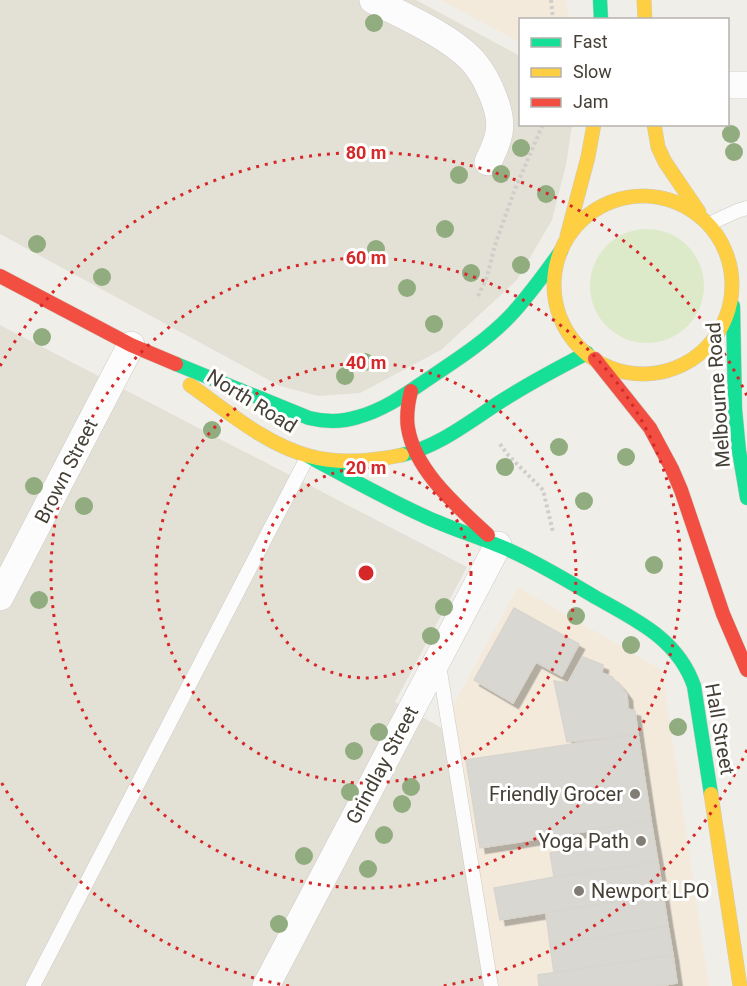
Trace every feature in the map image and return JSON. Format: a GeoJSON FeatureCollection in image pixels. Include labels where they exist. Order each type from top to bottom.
{"type":"FeatureCollection","features":[{"type":"Feature","properties":{"kind":"main road"},"geometry":{"type":"LineString","coordinates":[[600,0],[601,18]]}},
{"type":"Feature","properties":{"kind":"main road"},"geometry":{"type":"LineString","coordinates":[[644,0],[645,18]]}},
{"type":"Feature","properties":{"kind":"main road"},"geometry":{"type":"LineString","coordinates":[[594,126],[588,157],[555,272],[557,306],[571,336],[591,356],[650,428],[672,469],[723,614],[747,670]]}},
{"type":"Feature","properties":{"kind":"main road"},"geometry":{"type":"LineString","coordinates":[[591,356],[608,366],[638,373],[654,373],[684,364],[709,345],[726,319],[730,305],[732,272],[727,255],[719,239],[664,162],[658,147],[654,126]]}},
{"type":"Feature","properties":{"kind":"main road"},"geometry":{"type":"LineString","coordinates":[[564,246],[580,222],[588,215],[608,203],[630,197],[653,197],[676,202],[707,222]]}},
{"type":"Feature","properties":{"kind":"main road","name":"North Road"},"geometry":{"type":"LineString","coordinates":[[0,276],[131,345],[289,411],[321,420],[349,419],[369,413],[411,391],[474,348],[523,300],[564,246]]}},
{"type":"Feature","properties":{"kind":"main road"},"geometry":{"type":"LineString","coordinates":[[732,292],[747,332]]}},
{"type":"Feature","properties":{"kind":"main road","name":"Melbourne Road"},"geometry":{"type":"LineString","coordinates":[[732,292],[735,409],[747,498]]}},
{"type":"Feature","properties":{"kind":"main road","name":"North Road"},"geometry":{"type":"LineString","coordinates":[[131,345],[259,432],[308,456],[336,460],[362,460],[416,451],[442,439],[512,394],[591,356]]}},
{"type":"Feature","properties":{"kind":"main road","name":"Hall Street"},"geometry":{"type":"LineString","coordinates":[[411,391],[407,421],[416,451],[453,502],[498,545]]}},
{"type":"Feature","properties":{"kind":"main road","name":"Hall Street"},"geometry":{"type":"LineString","coordinates":[[308,456],[418,514],[498,545],[550,570],[626,614],[675,651],[689,673],[696,692],[740,986]]}},
{"type":"Feature","properties":{"kind":"street"},"geometry":{"type":"LineString","coordinates":[[373,0],[449,42],[471,59],[478,68],[494,98],[500,123],[497,145],[488,162]]}},
{"type":"Feature","properties":{"kind":"street"},"geometry":{"type":"LineString","coordinates":[[729,85],[747,85]]}},
{"type":"Feature","properties":{"kind":"street","name":"Brown Street"},"geometry":{"type":"LineString","coordinates":[[0,597],[131,345]]}},
{"type":"Feature","properties":{"kind":"street","name":"Grindlay Street"},"geometry":{"type":"LineString","coordinates":[[266,986],[498,545]]}},
{"type":"Feature","properties":{"kind":"lane"},"geometry":{"type":"LineString","coordinates":[[707,222],[747,208]]}},
{"type":"Feature","properties":{"kind":"lane"},"geometry":{"type":"LineString","coordinates":[[33,986],[308,456]]}},
{"type":"Feature","properties":{"kind":"lane"},"geometry":{"type":"LineString","coordinates":[[438,660],[491,986]]}},
{"type":"Feature","properties":{"kind":"path"},"geometry":{"type":"LineString","coordinates":[[551,0],[553,18]]}},
{"type":"Feature","properties":{"kind":"shaded area"},"geometry":{"type":"Polygon","coordinates":[[[0,0],[416,0],[519,55],[519,126],[572,126],[566,165],[552,220],[517,280],[441,350],[360,393],[318,396],[280,386],[0,234],[0,0]]]}},
{"type":"Feature","properties":{"kind":"shaded area"},"geometry":{"type":"Polygon","coordinates":[[[440,0],[566,0],[569,18],[519,18],[519,41],[440,0]]]}},
{"type":"Feature","properties":{"kind":"shaded area"},"geometry":{"type":"Polygon","coordinates":[[[0,325],[467,567],[395,702],[447,731],[488,986],[0,986],[0,325]]]}},
{"type":"Feature","properties":{"kind":"shaded area"},"geometry":{"type":"Polygon","coordinates":[[[518,587],[662,670],[709,986],[496,986],[450,711],[518,587]]]}},
{"type":"Feature","properties":{"kind":"green space"},"geometry":{"type":"Polygon","coordinates":[[[647,229],[669,233],[687,246],[700,264],[704,286],[700,308],[687,326],[669,339],[647,343],[625,339],[607,326],[594,308],[590,286],[594,264],[607,246],[625,233],[647,229]]]}},
{"type":"Feature","properties":{"kind":"building"},"geometry":{"type":"Polygon","coordinates":[[[514,608],[579,644],[562,676],[536,662],[513,703],[474,680],[514,608]]]}},
{"type":"Feature","properties":{"kind":"building"},"geometry":{"type":"Polygon","coordinates":[[[583,657],[603,665],[602,673],[612,677],[627,695],[628,709],[635,711],[638,734],[567,742],[554,681],[568,683],[583,657]]]}},
{"type":"Feature","properties":{"kind":"building"},"geometry":{"type":"Polygon","coordinates":[[[638,734],[651,821],[480,848],[466,760],[638,734]]]}},
{"type":"Feature","properties":{"kind":"building"},"geometry":{"type":"Polygon","coordinates":[[[651,821],[658,862],[554,877],[550,853],[591,847],[588,830],[651,821]]]}},
{"type":"Feature","properties":{"kind":"building","name":"Newport LPO"},"geometry":{"type":"Polygon","coordinates":[[[658,862],[663,894],[500,920],[494,888],[658,862]]]}},
{"type":"Feature","properties":{"kind":"building"},"geometry":{"type":"Polygon","coordinates":[[[663,894],[668,926],[550,945],[546,913],[663,894]]]}},
{"type":"Feature","properties":{"kind":"building"},"geometry":{"type":"Polygon","coordinates":[[[668,926],[673,955],[554,973],[550,945],[668,926]]]}},
{"type":"Feature","properties":{"kind":"building"},"geometry":{"type":"Polygon","coordinates":[[[673,955],[677,983],[659,986],[539,986],[538,975],[673,955]]]}},
{"type":"Feature","properties":{"kind":"traffic: fast"},"geometry":{"type":"LineString","coordinates":[[600,0],[601,18]]}},
{"type":"Feature","properties":{"kind":"traffic: fast"},"geometry":{"type":"LineString","coordinates":[[176,364],[309,418],[334,421],[369,414],[398,399],[454,361],[502,324],[537,284],[561,251]]}},
{"type":"Feature","properties":{"kind":"traffic: fast"},"geometry":{"type":"LineString","coordinates":[[733,306],[735,409],[747,498]]}},
{"type":"Feature","properties":{"kind":"traffic: fast"},"geometry":{"type":"LineString","coordinates":[[402,455],[442,439],[523,388],[587,353]]}},
{"type":"Feature","properties":{"kind":"traffic: fast"},"geometry":{"type":"LineString","coordinates":[[308,456],[411,510],[533,561],[654,632],[678,656],[694,686],[711,794]]}},
{"type":"Feature","properties":{"kind":"traffic: slow"},"geometry":{"type":"LineString","coordinates":[[644,0],[645,18]]}},
{"type":"Feature","properties":{"kind":"traffic: slow"},"geometry":{"type":"LineString","coordinates":[[567,236],[588,157],[594,126]]}},
{"type":"Feature","properties":{"kind":"traffic: slow"},"geometry":{"type":"LineString","coordinates":[[654,126],[658,147],[665,162],[699,212]]}},
{"type":"Feature","properties":{"kind":"traffic: slow"},"geometry":{"type":"LineString","coordinates":[[643,196],[677,203],[706,222],[725,251],[732,285],[725,319],[706,348],[677,367],[643,374],[609,367],[580,348],[561,319],[554,285],[561,251],[580,222],[609,203],[643,196]]}},
{"type":"Feature","properties":{"kind":"traffic: slow"},"geometry":{"type":"LineString","coordinates":[[190,385],[232,416],[293,451],[332,460],[356,461],[402,455]]}},
{"type":"Feature","properties":{"kind":"traffic: slow"},"geometry":{"type":"LineString","coordinates":[[711,794],[740,986]]}},
{"type":"Feature","properties":{"kind":"traffic: jam"},"geometry":{"type":"LineString","coordinates":[[0,276],[131,345],[176,364]]}},
{"type":"Feature","properties":{"kind":"traffic: jam"},"geometry":{"type":"LineString","coordinates":[[595,359],[650,428],[672,469],[723,614],[747,670]]}},
{"type":"Feature","properties":{"kind":"traffic: jam"},"geometry":{"type":"LineString","coordinates":[[411,391],[407,423],[412,444],[419,459],[439,487],[488,535]]}},
{"type":"Feature","properties":{"kind":"place","name":"Friendly Grocer"},"geometry":{"type":"Point","coordinates":[635,794]}},
{"type":"Feature","properties":{"kind":"place","name":"Yoga Path"},"geometry":{"type":"Point","coordinates":[641,841]}},
{"type":"Feature","properties":{"kind":"place","name":"Newport LPO"},"geometry":{"type":"Point","coordinates":[579,891]}}]}
